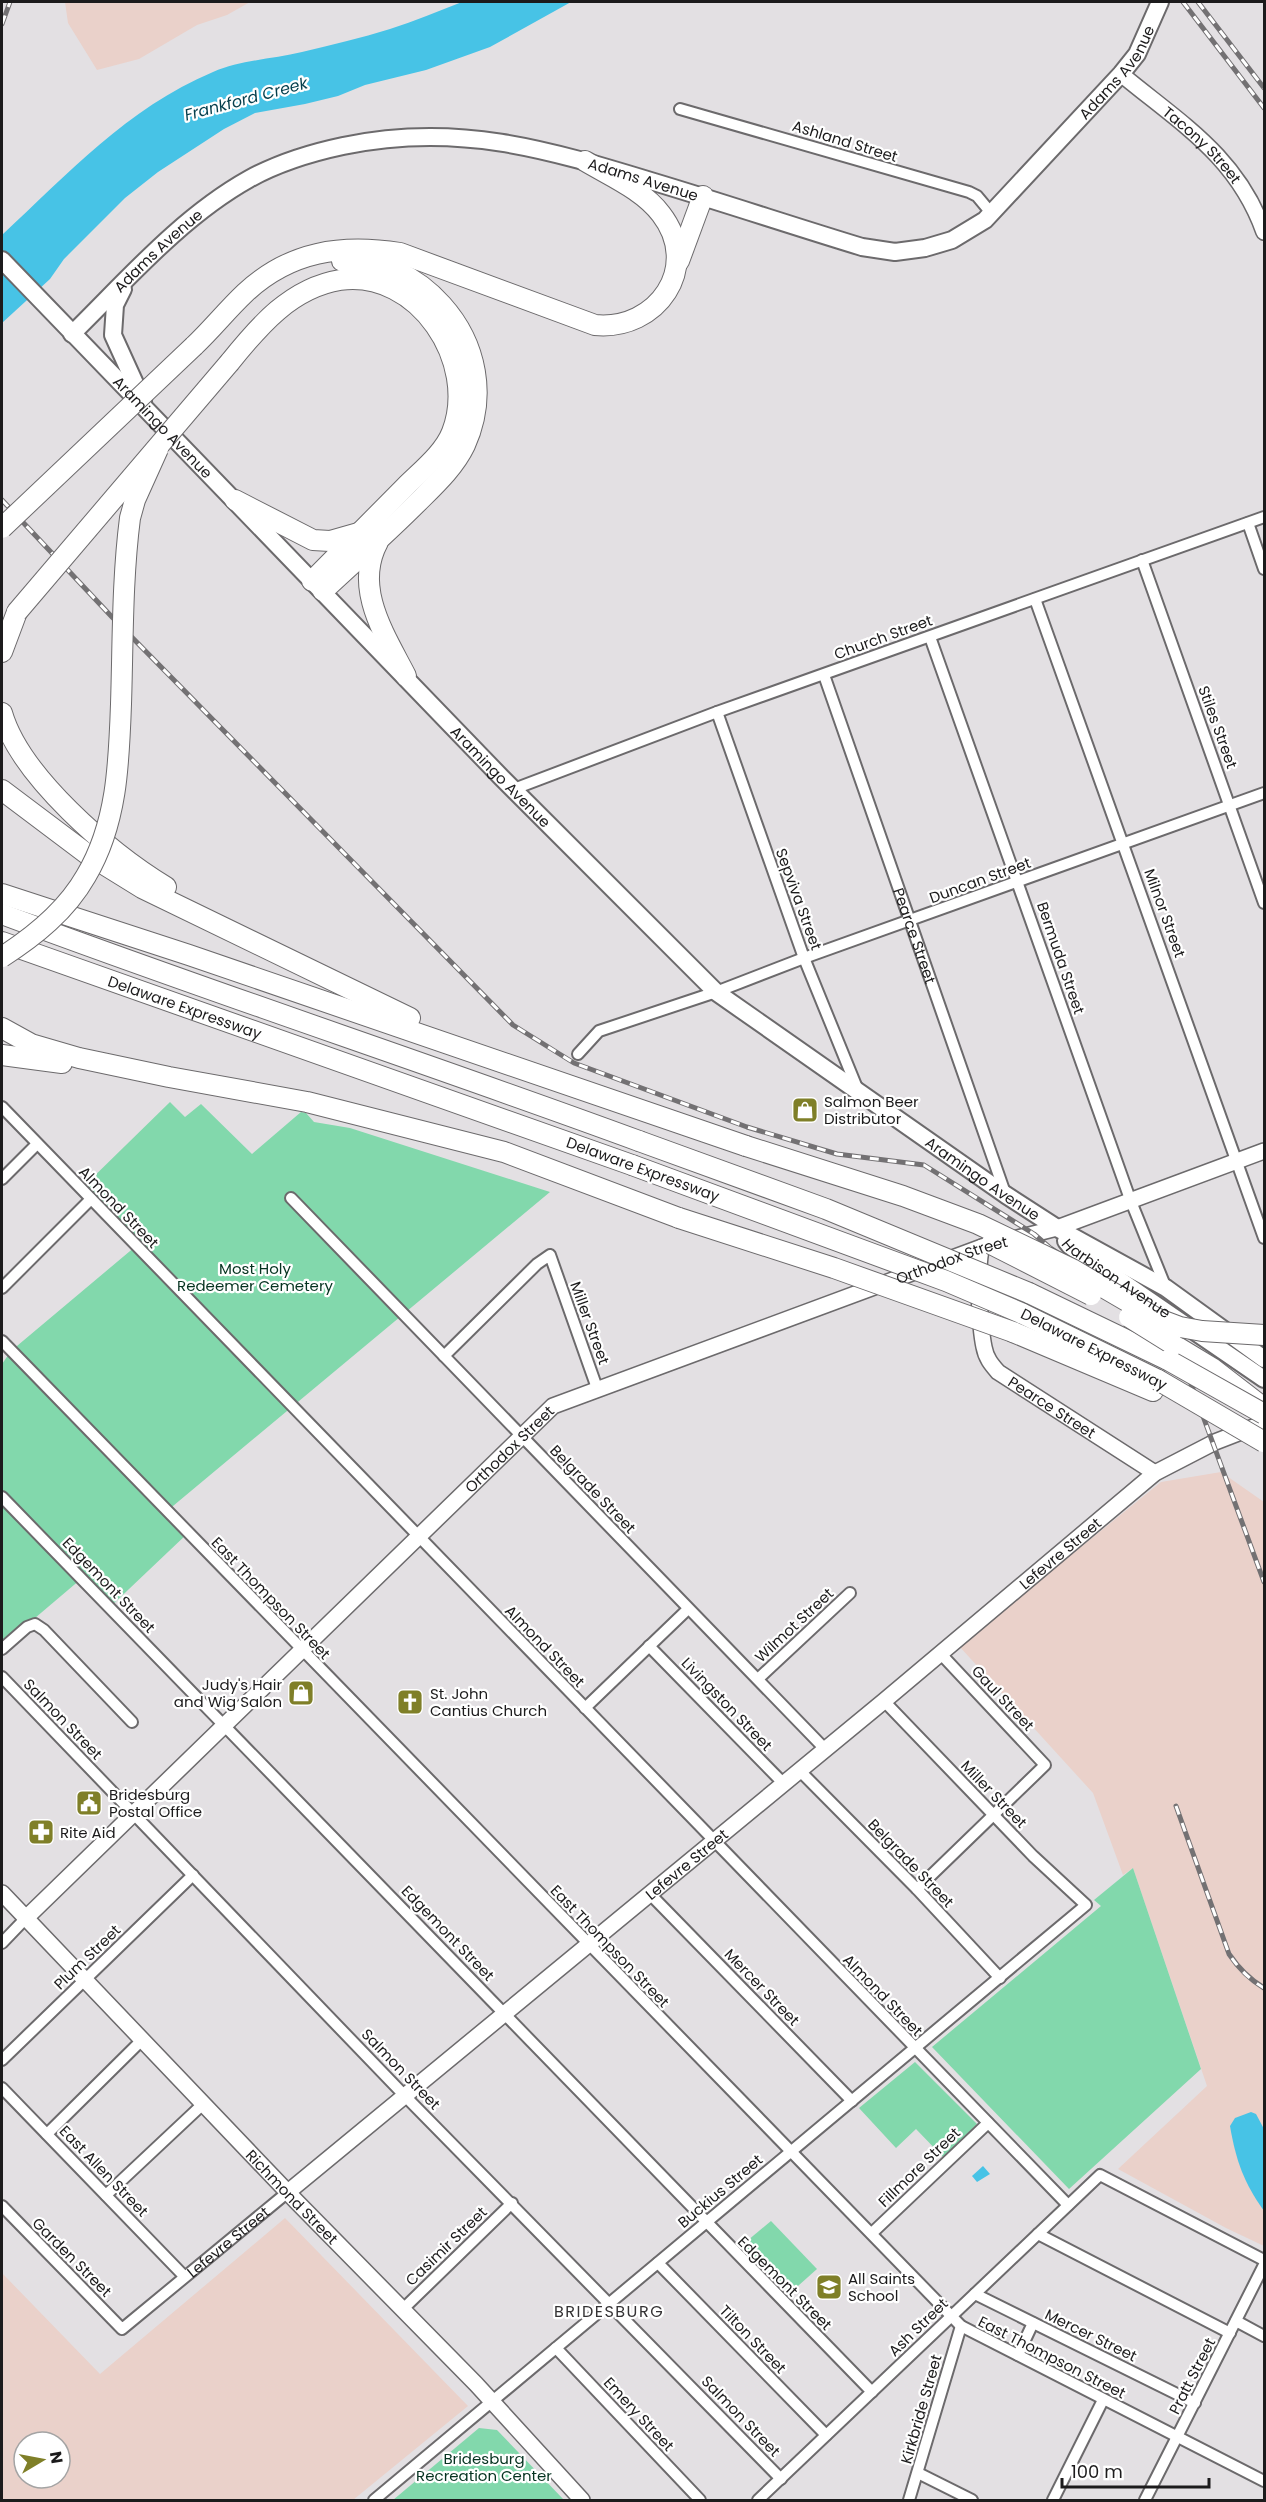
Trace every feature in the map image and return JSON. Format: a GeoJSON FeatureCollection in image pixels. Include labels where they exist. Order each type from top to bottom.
{"type":"FeatureCollection","features":[{"type":"Feature","properties":{"kind":"highway"},"geometry":{"type":"LineString","coordinates":[[585,161],[637,193],[661,214],[674,242],[676,269]]}},
{"type":"Feature","properties":{"kind":"highway"},"geometry":{"type":"LineString","coordinates":[[217,325],[245,293],[264,277],[285,265],[312,254],[340,249],[370,248],[400,253],[586,322],[606,326],[626,323],[647,313],[664,295],[703,196]]}},
{"type":"Feature","properties":{"kind":"highway"},"geometry":{"type":"LineString","coordinates":[[2,528],[217,325],[281,277],[323,263],[366,262],[397,270],[413,279],[453,316],[465,337],[475,365],[477,398],[473,422],[465,446],[450,468],[380,539],[317,586]]}},
{"type":"Feature","properties":{"kind":"highway"},"geometry":{"type":"LineString","coordinates":[[2,630],[158,449],[253,334],[305,291],[341,280],[364,281],[390,287],[406,296],[427,314],[447,346],[457,379],[456,416],[452,434],[431,460],[360,532],[317,586]]}},
{"type":"Feature","properties":{"kind":"highway"},"geometry":{"type":"LineString","coordinates":[[2,957],[51,920],[77,890],[97,856],[110,817],[118,768],[130,518],[142,483],[158,449]]}},
{"type":"Feature","properties":{"kind":"highway"},"geometry":{"type":"LineString","coordinates":[[235,500],[313,540],[330,541],[360,532]]}},
{"type":"Feature","properties":{"kind":"highway"},"geometry":{"type":"LineString","coordinates":[[380,539],[373,551],[369,566],[370,596],[381,628],[405,676]]}},
{"type":"Feature","properties":{"kind":"highway"},"geometry":{"type":"LineString","coordinates":[[2,652],[17,612]]}},
{"type":"Feature","properties":{"kind":"highway"},"geometry":{"type":"LineString","coordinates":[[2,713],[10,736],[22,756],[84,824],[147,875],[264,947]]}},
{"type":"Feature","properties":{"kind":"highway"},"geometry":{"type":"LineString","coordinates":[[2,790],[113,872],[172,903],[387,1008],[553,1079]]}},
{"type":"Feature","properties":{"kind":"highway"},"geometry":{"type":"LineString","coordinates":[[2,894],[189,955],[746,1146],[939,1221],[1081,1289],[1212,1368],[1264,1408]]}},
{"type":"Feature","properties":{"kind":"highway","name":"Delaware Expressway"},"geometry":{"type":"LineString","coordinates":[[2,914],[347,1038],[487,1085],[826,1209],[1029,1293],[1168,1360],[1264,1414]]}},
{"type":"Feature","properties":{"kind":"highway","name":"Delaware Expressway"},"geometry":{"type":"LineString","coordinates":[[2,942],[632,1165],[946,1281],[1021,1313],[1155,1386]]}},
{"type":"Feature","properties":{"kind":"highway"},"geometry":{"type":"LineString","coordinates":[[2,1028],[32,1044],[54,1051],[169,1077],[307,1102],[504,1152],[679,1218],[845,1272],[1013,1332],[1155,1386],[1264,1436]]}},
{"type":"Feature","properties":{"kind":"highway"},"geometry":{"type":"LineString","coordinates":[[2,1055],[169,1077]]}},
{"type":"Feature","properties":{"kind":"highway"},"geometry":{"type":"LineString","coordinates":[[746,1146],[836,1173],[978,1224],[1072,1269],[1156,1318],[1180,1327],[1202,1331],[1264,1335]]}},
{"type":"Feature","properties":{"kind":"main road","name":"Adams Avenue"},"geometry":{"type":"LineString","coordinates":[[72,334],[189,222],[219,198],[273,166],[333,148],[386,138],[452,136],[512,144],[585,161],[862,247],[885,251],[907,251],[940,245],[966,233],[992,214],[1121,74],[1137,54],[1160,2]]}},
{"type":"Feature","properties":{"kind":"main road","name":"Aramingo Avenue"},"geometry":{"type":"LineString","coordinates":[[2,260],[621,900],[716,992],[859,1094],[1057,1228]]}},
{"type":"Feature","properties":{"kind":"main road"},"geometry":{"type":"LineString","coordinates":[[135,273],[121,292],[115,305],[113,335],[148,413]]}},
{"type":"Feature","properties":{"kind":"main road","name":"Harbison Avenue"},"geometry":{"type":"LineString","coordinates":[[1057,1228],[1166,1288],[1264,1359]]}},
{"type":"Feature","properties":{"kind":"main road","name":"Harbison Avenue"},"geometry":{"type":"LineString","coordinates":[[1057,1228],[1070,1246],[1264,1379]]}},
{"type":"Feature","properties":{"kind":"street","name":"Tacony Street"},"geometry":{"type":"LineString","coordinates":[[1121,74],[1185,124],[1227,164],[1249,196],[1264,232]]}},
{"type":"Feature","properties":{"kind":"street","name":"Ashland Street"},"geometry":{"type":"LineString","coordinates":[[680,109],[969,192],[977,196],[992,214]]}},
{"type":"Feature","properties":{"kind":"street","name":"Church Street"},"geometry":{"type":"LineString","coordinates":[[514,789],[717,712],[1264,517]]}},
{"type":"Feature","properties":{"kind":"street"},"geometry":{"type":"LineString","coordinates":[[1248,523],[1264,569]]}},
{"type":"Feature","properties":{"kind":"street","name":"Stiles Street"},"geometry":{"type":"LineString","coordinates":[[1142,560],[1264,903]]}},
{"type":"Feature","properties":{"kind":"street","name":"Milnor Street"},"geometry":{"type":"LineString","coordinates":[[1035,599],[1264,1238]]}},
{"type":"Feature","properties":{"kind":"street","name":"Bermuda Street"},"geometry":{"type":"LineString","coordinates":[[930,637],[1130,1199],[1166,1288]]}},
{"type":"Feature","properties":{"kind":"street","name":"Pearce Street"},"geometry":{"type":"LineString","coordinates":[[824,675],[1006,1195]]}},
{"type":"Feature","properties":{"kind":"street","name":"Sepviva Street"},"geometry":{"type":"LineString","coordinates":[[717,712],[804,958],[859,1094]]}},
{"type":"Feature","properties":{"kind":"street","name":"Duncan Street"},"geometry":{"type":"LineString","coordinates":[[578,1054],[599,1031],[716,992],[804,958],[1264,793]]}},
{"type":"Feature","properties":{"kind":"street","name":"Almond Street"},"geometry":{"type":"LineString","coordinates":[[2,1107],[1068,2205]]}},
{"type":"Feature","properties":{"kind":"street"},"geometry":{"type":"LineString","coordinates":[[2,1179],[37,1144]]}},
{"type":"Feature","properties":{"kind":"street","name":"Orthodox Street"},"geometry":{"type":"LineString","coordinates":[[2,1943],[132,1813],[225,1726],[554,1406],[597,1388],[982,1247],[1057,1228],[1264,1151]]}},
{"type":"Feature","properties":{"kind":"street","name":"Belgrade Street"},"geometry":{"type":"LineString","coordinates":[[291,1198],[824,1748]]}},
{"type":"Feature","properties":{"kind":"street"},"geometry":{"type":"LineString","coordinates":[[2,1288],[91,1199]]}},
{"type":"Feature","properties":{"kind":"street","name":"Pearce Street"},"geometry":{"type":"LineString","coordinates":[[982,1247],[978,1258],[984,1348],[989,1363],[998,1372],[1155,1473]]}},
{"type":"Feature","properties":{"kind":"street","name":"Miller Street"},"geometry":{"type":"LineString","coordinates":[[444,1356],[537,1264],[550,1255],[597,1388]]}},
{"type":"Feature","properties":{"kind":"street","name":"East Thompson Street"},"geometry":{"type":"LineString","coordinates":[[2,1341],[961,2326],[1264,2481]]}},
{"type":"Feature","properties":{"kind":"street","name":"Lefevre Street"},"geometry":{"type":"LineString","coordinates":[[122,2329],[824,1748],[884,1701],[1155,1473],[1215,1442],[1264,1436]]}},
{"type":"Feature","properties":{"kind":"street","name":"Edgemont Street"},"geometry":{"type":"LineString","coordinates":[[2,1497],[705,2223],[872,2392]]}},
{"type":"Feature","properties":{"kind":"street","name":"Wilmot Street"},"geometry":{"type":"LineString","coordinates":[[758,1679],[850,1593]]}},
{"type":"Feature","properties":{"kind":"street"},"geometry":{"type":"LineString","coordinates":[[585,1708],[688,1610]]}},
{"type":"Feature","properties":{"kind":"street"},"geometry":{"type":"LineString","coordinates":[[2,1649],[27,1627],[35,1624],[44,1630],[132,1722]]}},
{"type":"Feature","properties":{"kind":"street","name":"Livingston Street"},"geometry":{"type":"LineString","coordinates":[[649,1646],[783,1783]]}},
{"type":"Feature","properties":{"kind":"street","name":"Gaul Street"},"geometry":{"type":"LineString","coordinates":[[940,1653],[1045,1764],[993,1815]]}},
{"type":"Feature","properties":{"kind":"street","name":"Salmon Street"},"geometry":{"type":"LineString","coordinates":[[2,1677],[404,2095],[781,2479]]}},
{"type":"Feature","properties":{"kind":"street","name":"Miller Street"},"geometry":{"type":"LineString","coordinates":[[884,1701],[1033,1856],[1086,1905]]}},
{"type":"Feature","properties":{"kind":"street","name":"Belgrade Street"},"geometry":{"type":"LineString","coordinates":[[799,1770],[917,1889],[1000,1978]]}},
{"type":"Feature","properties":{"kind":"street"},"geometry":{"type":"LineString","coordinates":[[917,1889],[993,1815]]}},
{"type":"Feature","properties":{"kind":"street","name":"Plum Street"},"geometry":{"type":"LineString","coordinates":[[2,2060],[193,1875]]}},
{"type":"Feature","properties":{"kind":"street","name":"Richmond Street"},"geometry":{"type":"LineString","coordinates":[[2,1893],[492,2402],[582,2500]]}},
{"type":"Feature","properties":{"kind":"street","name":"Mercer Street"},"geometry":{"type":"LineString","coordinates":[[650,1894],[852,2101]]}},
{"type":"Feature","properties":{"kind":"street","name":"Buckius Street"},"geometry":{"type":"LineString","coordinates":[[374,2500],[1086,1905]]}},
{"type":"Feature","properties":{"kind":"street"},"geometry":{"type":"LineString","coordinates":[[47,2134],[143,2039]]}},
{"type":"Feature","properties":{"kind":"street","name":"East Allen Street"},"geometry":{"type":"LineString","coordinates":[[2,2088],[184,2276]]}},
{"type":"Feature","properties":{"kind":"street"},"geometry":{"type":"LineString","coordinates":[[106,2195],[203,2104]]}},
{"type":"Feature","properties":{"kind":"street","name":"Fillmore Street"},"geometry":{"type":"LineString","coordinates":[[872,2233],[988,2123]]}},
{"type":"Feature","properties":{"kind":"street","name":"Ash Street"},"geometry":{"type":"LineString","coordinates":[[758,2500],[1100,2175],[1264,2260]]}},
{"type":"Feature","properties":{"kind":"street","name":"Casimir Street"},"geometry":{"type":"LineString","coordinates":[[402,2310],[512,2203]]}},
{"type":"Feature","properties":{"kind":"street","name":"Garden Street"},"geometry":{"type":"LineString","coordinates":[[2,2206],[122,2329]]}},
{"type":"Feature","properties":{"kind":"street"},"geometry":{"type":"LineString","coordinates":[[1038,2234],[1230,2333]]}},
{"type":"Feature","properties":{"kind":"street","name":"Tilton Street"},"geometry":{"type":"LineString","coordinates":[[658,2263],[826,2435]]}},
{"type":"Feature","properties":{"kind":"street","name":"Pratt Street"},"geometry":{"type":"LineString","coordinates":[[1145,2500],[1264,2265]]}},
{"type":"Feature","properties":{"kind":"street","name":"Mercer Street"},"geometry":{"type":"LineString","coordinates":[[975,2294],[1195,2403]]}},
{"type":"Feature","properties":{"kind":"street"},"geometry":{"type":"LineString","coordinates":[[1236,2321],[1264,2336]]}},
{"type":"Feature","properties":{"kind":"street"},"geometry":{"type":"LineString","coordinates":[[1018,2355],[1033,2323]]}},
{"type":"Feature","properties":{"kind":"street","name":"Kirkbride Street"},"geometry":{"type":"LineString","coordinates":[[909,2500],[961,2326]]}},
{"type":"Feature","properties":{"kind":"street","name":"Emery Street"},"geometry":{"type":"LineString","coordinates":[[556,2348],[700,2500]]}},
{"type":"Feature","properties":{"kind":"street"},"geometry":{"type":"LineString","coordinates":[[1053,2500],[1103,2400]]}},
{"type":"Feature","properties":{"kind":"street"},"geometry":{"type":"LineString","coordinates":[[918,2473],[972,2500]]}},
{"type":"Feature","properties":{"kind":"shaded area"},"geometry":{"type":"Polygon","coordinates":[[[65,2],[250,2],[227,15],[197,25],[139,59],[97,70],[68,23],[65,2]]]}},
{"type":"Feature","properties":{"kind":"shaded area"},"geometry":{"type":"Polygon","coordinates":[[[1221,1472],[1264,1502],[1264,2246],[1226,2228],[1118,2169],[1207,2086],[1133,1868],[1123,1875],[1093,1793],[959,1646],[1161,1482],[1221,1472]]]}},
{"type":"Feature","properties":{"kind":"shaded area"},"geometry":{"type":"Polygon","coordinates":[[[285,2218],[468,2406],[353,2500],[2,2500],[2,2273],[100,2374],[285,2218]]]}},
{"type":"Feature","properties":{"kind":"green space","name":"Most Holy Redeemer Cemetery"},"geometry":{"type":"Polygon","coordinates":[[[170,1102],[185,1117],[201,1104],[252,1154],[301,1112],[306,1113],[314,1122],[350,1128],[550,1192],[167,1511],[188,1533],[109,1608],[81,1579],[2,1646],[2,1364],[11,1351],[136,1246],[81,1189],[170,1102]]]}},
{"type":"Feature","properties":{"kind":"green space"},"geometry":{"type":"Polygon","coordinates":[[[1133,1868],[1201,2069],[1069,2189],[932,2047],[1101,1906],[1094,1900],[1133,1868]]]}},
{"type":"Feature","properties":{"kind":"green space"},"geometry":{"type":"Polygon","coordinates":[[[915,2062],[977,2124],[943,2157],[916,2129],[896,2148],[859,2108],[915,2062]]]}},
{"type":"Feature","properties":{"kind":"green space"},"geometry":{"type":"Polygon","coordinates":[[[771,2221],[817,2269],[789,2294],[741,2246],[771,2221]]]}},
{"type":"Feature","properties":{"kind":"green space","name":"Bridesburg Recreation Center"},"geometry":{"type":"Polygon","coordinates":[[[479,2428],[497,2430],[564,2500],[393,2500],[479,2428]]]}},
{"type":"Feature","properties":{"kind":"water","name":"Frankford Creek"},"geometry":{"type":"Polygon","coordinates":[[[462,2],[571,2],[490,47],[426,70],[365,85],[338,96],[255,113],[224,129],[158,172],[125,198],[64,259],[50,279],[2,323],[2,235],[100,144],[153,104],[182,87],[224,68],[302,52],[390,29],[462,2]]]}},
{"type":"Feature","properties":{"kind":"water"},"geometry":{"type":"Polygon","coordinates":[[[1251,2112],[1256,2114],[1264,2129],[1264,2211],[1242,2171],[1230,2126],[1235,2118],[1251,2112]]]}},
{"type":"Feature","properties":{"kind":"water"},"geometry":{"type":"Polygon","coordinates":[[[983,2166],[990,2174],[977,2182],[972,2176],[983,2166]]]}},
{"type":"Feature","properties":{"kind":"railway"},"geometry":{"type":"LineString","coordinates":[[2,24],[10,2]]}},
{"type":"Feature","properties":{"kind":"railway"},"geometry":{"type":"LineString","coordinates":[[1183,2],[1264,108]]}},
{"type":"Feature","properties":{"kind":"railway"},"geometry":{"type":"LineString","coordinates":[[1198,2],[1264,88]]}},
{"type":"Feature","properties":{"kind":"railway"},"geometry":{"type":"LineString","coordinates":[[2,500],[112,617],[513,1025],[574,1063],[747,1127],[837,1154],[924,1165],[1034,1234],[1049,1247],[1132,1302],[1161,1332],[1186,1370],[1264,1582]]}},
{"type":"Feature","properties":{"kind":"railway"},"geometry":{"type":"LineString","coordinates":[[1176,1806],[1229,1954],[1245,1973],[1264,1988]]}},
{"type":"Feature","properties":{"kind":"place","name":"Salmon Beer Distributor"},"geometry":{"type":"Point","coordinates":[805,1110]}},
{"type":"Feature","properties":{"kind":"place","name":"Judy's Hair and Wig Salon"},"geometry":{"type":"Point","coordinates":[301,1693]}},
{"type":"Feature","properties":{"kind":"place","name":"St. John Cantius Church"},"geometry":{"type":"Point","coordinates":[410,1702]}},
{"type":"Feature","properties":{"kind":"place","name":"Bridesburg Postal Office"},"geometry":{"type":"Point","coordinates":[89,1803]}},
{"type":"Feature","properties":{"kind":"place","name":"Rite Aid"},"geometry":{"type":"Point","coordinates":[41,1832]}},
{"type":"Feature","properties":{"kind":"place","name":"All Saints School"},"geometry":{"type":"Point","coordinates":[829,2287]}},
{"type":"Feature","properties":{"kind":"district","name":"BRIDESBURG"},"geometry":{"type":"Point","coordinates":[609,2311]}}]}
